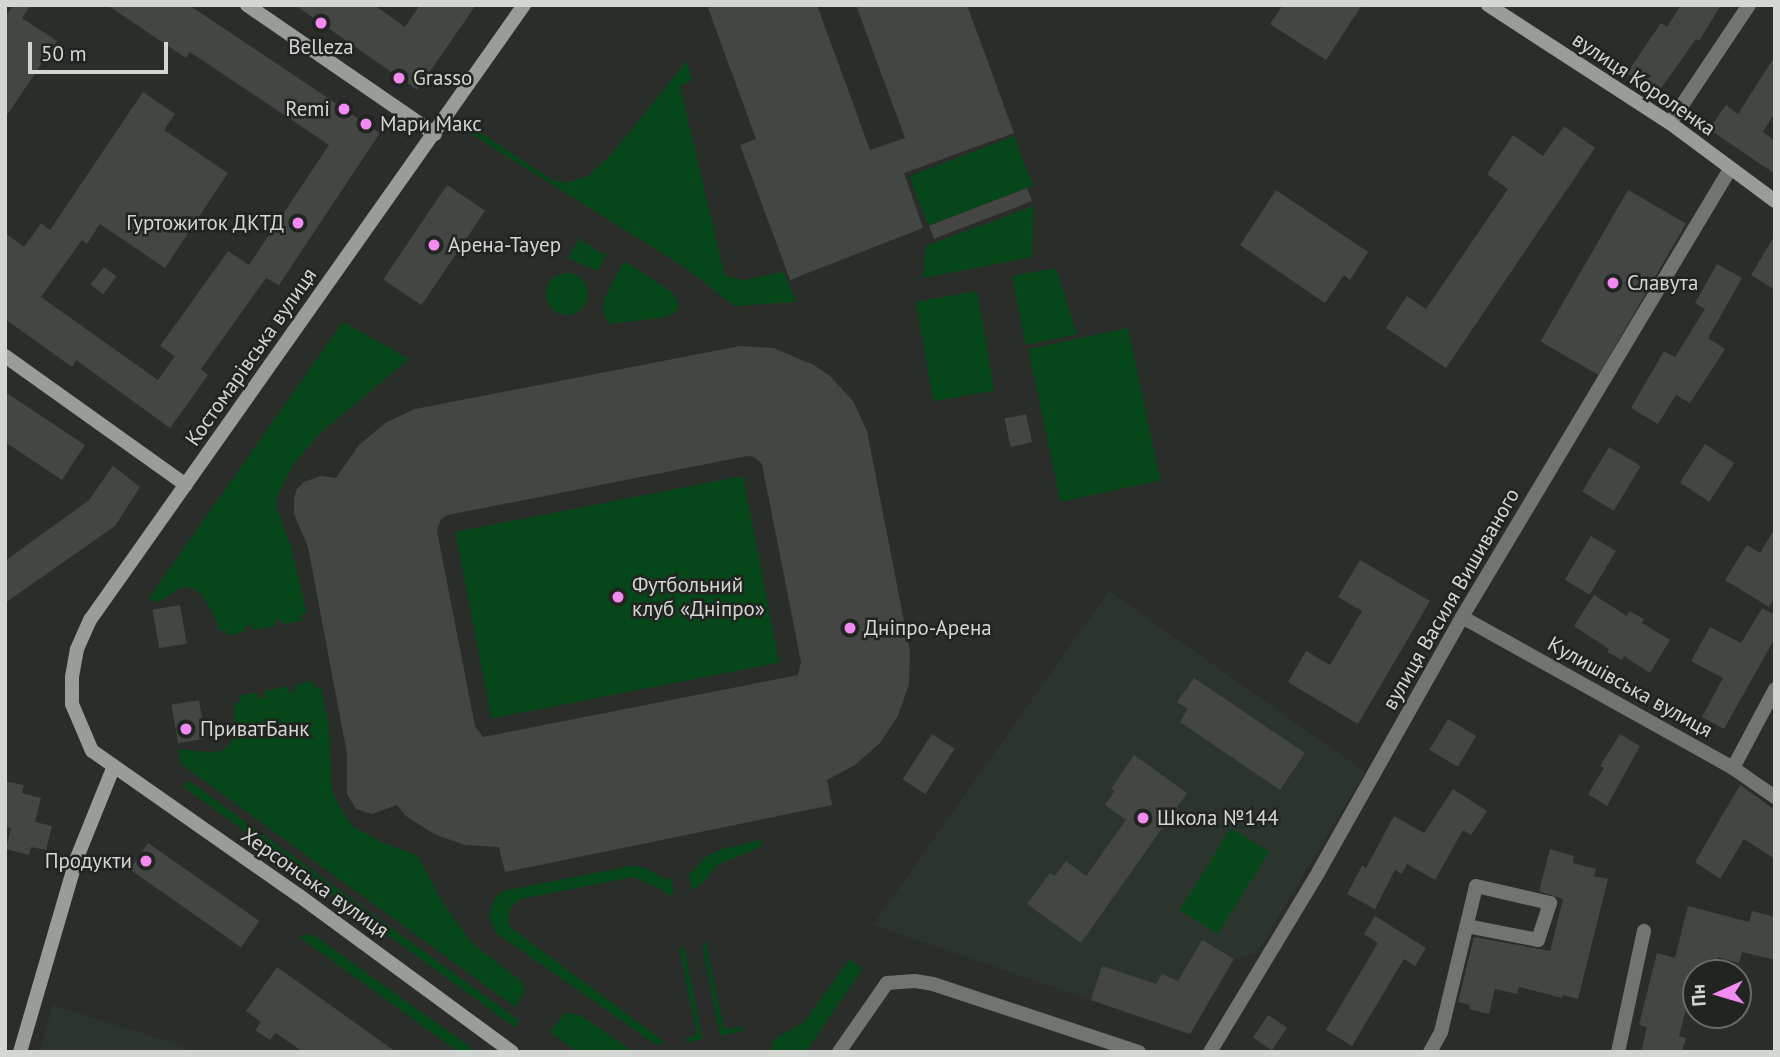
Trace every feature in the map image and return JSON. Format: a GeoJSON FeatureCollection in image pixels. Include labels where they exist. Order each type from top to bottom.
{"type":"FeatureCollection","features":[{"type":"Feature","properties":{"kind":"street"},"geometry":{"type":"LineString","coordinates":[[247,5],[435,134]]}},
{"type":"Feature","properties":{"kind":"street","name":"Костомарівська вулиця"},"geometry":{"type":"LineString","coordinates":[[92,751],[72,704],[72,677],[77,649],[90,620],[524,5]]}},
{"type":"Feature","properties":{"kind":"street","name":"вулиця Короленка"},"geometry":{"type":"LineString","coordinates":[[1488,5],[1670,123],[1775,201]]}},
{"type":"Feature","properties":{"kind":"street"},"geometry":{"type":"LineString","coordinates":[[1670,123],[1749,5]]}},
{"type":"Feature","properties":{"kind":"street","name":"вулиця Василя Вишиваного"},"geometry":{"type":"LineString","coordinates":[[1210,1052],[1319,870],[1462,617],[1730,169]]}},
{"type":"Feature","properties":{"kind":"street"},"geometry":{"type":"LineString","coordinates":[[5,356],[186,485]]}},
{"type":"Feature","properties":{"kind":"street","name":"Кулишівська вулиця"},"geometry":{"type":"LineString","coordinates":[[1462,617],[1733,768],[1775,797]]}},
{"type":"Feature","properties":{"kind":"street"},"geometry":{"type":"LineString","coordinates":[[1733,768],[1775,689]]}},
{"type":"Feature","properties":{"kind":"street","name":"Херсонська вулиця"},"geometry":{"type":"LineString","coordinates":[[92,751],[298,895],[512,1052]]}},
{"type":"Feature","properties":{"kind":"street"},"geometry":{"type":"LineString","coordinates":[[20,1052],[76,860],[114,766]]}},
{"type":"Feature","properties":{"kind":"street"},"geometry":{"type":"LineString","coordinates":[[1430,1052],[1441,1032],[1466,926],[1476,886],[1550,903],[1538,940],[1466,926]]}},
{"type":"Feature","properties":{"kind":"street"},"geometry":{"type":"LineString","coordinates":[[1618,1052],[1644,931]]}},
{"type":"Feature","properties":{"kind":"street"},"geometry":{"type":"LineString","coordinates":[[839,1052],[887,983],[915,981],[933,984],[1139,1052]]}},
{"type":"Feature","properties":{"kind":"shaded area","name":"Школа №144"},"geometry":{"type":"Polygon","coordinates":[[[1109,591],[1365,772],[1256,954],[1233,959],[1190,1034],[873,925],[1109,591]]]}},
{"type":"Feature","properties":{"kind":"shaded area"},"geometry":{"type":"Polygon","coordinates":[[[53,1005],[182,1046],[193,1052],[39,1052],[53,1005]]]}},
{"type":"Feature","properties":{"kind":"green space"},"geometry":{"type":"Polygon","coordinates":[[[687,61],[692,80],[680,86],[725,276],[743,280],[784,272],[796,302],[734,306],[686,268],[468,132],[468,129],[475,129],[552,180],[566,183],[588,176],[611,155],[687,61]]]}},
{"type":"Feature","properties":{"kind":"green space"},"geometry":{"type":"Polygon","coordinates":[[[1014,136],[1033,185],[928,226],[909,176],[1014,136]]]}},
{"type":"Feature","properties":{"kind":"green space"},"geometry":{"type":"Polygon","coordinates":[[[1034,206],[1032,257],[923,278],[926,246],[1034,206]]]}},
{"type":"Feature","properties":{"kind":"green space"},"geometry":{"type":"Polygon","coordinates":[[[582,234],[581,240],[603,255],[609,251],[597,271],[568,258],[582,234]]]}},
{"type":"Feature","properties":{"kind":"green space"},"geometry":{"type":"Polygon","coordinates":[[[624,261],[672,292],[679,305],[675,313],[666,317],[609,324],[603,312],[605,298],[624,261]]]}},
{"type":"Feature","properties":{"kind":"green space"},"geometry":{"type":"Polygon","coordinates":[[[1056,268],[1077,334],[1026,345],[1012,276],[1056,268]]]}},
{"type":"Feature","properties":{"kind":"green space"},"geometry":{"type":"Polygon","coordinates":[[[567,273],[582,279],[588,294],[582,309],[567,315],[552,309],[546,294],[552,279],[567,273]]]}},
{"type":"Feature","properties":{"kind":"green space"},"geometry":{"type":"Polygon","coordinates":[[[977,291],[995,390],[933,401],[916,302],[977,291]]]}},
{"type":"Feature","properties":{"kind":"green space"},"geometry":{"type":"Polygon","coordinates":[[[343,322],[409,359],[319,434],[293,465],[277,496],[276,507],[290,543],[307,613],[301,615],[301,621],[283,624],[281,619],[275,620],[276,626],[252,630],[251,625],[245,626],[245,632],[227,635],[226,630],[219,631],[216,618],[201,594],[193,588],[182,587],[158,602],[152,602],[149,598],[343,322]]]}},
{"type":"Feature","properties":{"kind":"green space"},"geometry":{"type":"Polygon","coordinates":[[[1128,328],[1160,481],[1061,502],[1028,349],[1128,328]]]}},
{"type":"Feature","properties":{"kind":"green space","name":"Футбольний клуб «Дніпро»"},"geometry":{"type":"Polygon","coordinates":[[[743,476],[779,663],[492,718],[455,532],[743,476]]]}},
{"type":"Feature","properties":{"kind":"green space"},"geometry":{"type":"Polygon","coordinates":[[[313,681],[315,688],[321,687],[329,726],[332,792],[344,815],[355,828],[383,843],[417,855],[445,906],[472,943],[522,982],[525,992],[515,1007],[181,764],[178,749],[211,752],[222,751],[229,745],[234,735],[234,704],[240,702],[239,696],[257,692],[259,699],[265,697],[264,691],[288,686],[289,693],[295,692],[295,685],[313,681]]]}},
{"type":"Feature","properties":{"kind":"green space"},"geometry":{"type":"Polygon","coordinates":[[[188,780],[520,1021],[515,1027],[183,786],[188,780]]]}},
{"type":"Feature","properties":{"kind":"green space"},"geometry":{"type":"Polygon","coordinates":[[[1231,828],[1269,852],[1218,934],[1180,910],[1231,828]]]}},
{"type":"Feature","properties":{"kind":"green space"},"geometry":{"type":"Polygon","coordinates":[[[762,840],[761,847],[717,865],[705,881],[692,891],[689,875],[707,856],[722,849],[762,840]]]}},
{"type":"Feature","properties":{"kind":"green space"},"geometry":{"type":"Polygon","coordinates":[[[631,866],[646,868],[663,878],[672,879],[674,893],[668,896],[665,891],[633,877],[521,899],[511,907],[508,920],[509,926],[663,1041],[658,1046],[496,933],[489,918],[494,899],[503,891],[631,866]]]}},
{"type":"Feature","properties":{"kind":"green space"},"geometry":{"type":"Polygon","coordinates":[[[306,934],[315,936],[477,1052],[459,1052],[299,937],[306,934]]]}},
{"type":"Feature","properties":{"kind":"green space"},"geometry":{"type":"Polygon","coordinates":[[[706,942],[724,1029],[741,1027],[744,1028],[743,1031],[720,1036],[702,943],[706,942]]]}},
{"type":"Feature","properties":{"kind":"green space"},"geometry":{"type":"Polygon","coordinates":[[[684,947],[703,1039],[687,1043],[686,1038],[697,1035],[679,948],[684,947]]]}},
{"type":"Feature","properties":{"kind":"green space"},"geometry":{"type":"Polygon","coordinates":[[[850,959],[862,969],[806,1052],[772,1052],[773,1040],[804,1022],[850,959]]]}},
{"type":"Feature","properties":{"kind":"green space"},"geometry":{"type":"Polygon","coordinates":[[[565,1013],[580,1015],[634,1052],[577,1052],[550,1032],[565,1013]]]}},
{"type":"Feature","properties":{"kind":"building"},"geometry":{"type":"Polygon","coordinates":[[[13,5],[31,5],[22,18],[57,41],[5,118],[5,17],[13,5]]]}},
{"type":"Feature","properties":{"kind":"building"},"geometry":{"type":"Polygon","coordinates":[[[107,5],[189,5],[380,133],[279,285],[266,278],[201,369],[208,375],[170,428],[76,360],[72,367],[5,319],[5,233],[24,247],[41,223],[50,230],[143,92],[175,114],[164,130],[228,173],[165,268],[100,224],[87,244],[82,240],[41,297],[158,380],[175,356],[160,346],[228,251],[249,265],[329,145],[190,52],[186,58],[107,5]]]}},
{"type":"Feature","properties":{"kind":"building"},"geometry":{"type":"Polygon","coordinates":[[[295,5],[374,5],[405,27],[420,5],[476,5],[417,90],[295,5]]]}},
{"type":"Feature","properties":{"kind":"building"},"geometry":{"type":"Polygon","coordinates":[[[707,5],[817,5],[870,150],[905,138],[856,5],[967,5],[1014,133],[904,173],[923,228],[790,280],[740,145],[756,139],[707,5]]]}},
{"type":"Feature","properties":{"kind":"building"},"geometry":{"type":"Polygon","coordinates":[[[1283,5],[1362,5],[1326,60],[1270,24],[1283,5]]]}},
{"type":"Feature","properties":{"kind":"building"},"geometry":{"type":"Polygon","coordinates":[[[1681,5],[1721,5],[1699,41],[1696,39],[1657,94],[1627,73],[1661,23],[1667,27],[1681,5]]]}},
{"type":"Feature","properties":{"kind":"building"},"geometry":{"type":"Polygon","coordinates":[[[1775,56],[1775,113],[1763,132],[1775,141],[1775,174],[1709,129],[1726,105],[1738,114],[1775,56]]]}},
{"type":"Feature","properties":{"kind":"building"},"geometry":{"type":"Polygon","coordinates":[[[1564,126],[1595,148],[1446,368],[1386,328],[1407,296],[1426,309],[1508,189],[1487,174],[1513,135],[1543,156],[1564,126]]]}},
{"type":"Feature","properties":{"kind":"building","name":"Арена-Тауер"},"geometry":{"type":"Polygon","coordinates":[[[447,185],[485,211],[421,305],[383,280],[447,185]]]}},
{"type":"Feature","properties":{"kind":"building"},"geometry":{"type":"Polygon","coordinates":[[[1027,188],[1032,201],[934,239],[929,226],[1027,188]]]}},
{"type":"Feature","properties":{"kind":"building"},"geometry":{"type":"Polygon","coordinates":[[[1276,190],[1368,252],[1350,280],[1344,275],[1325,303],[1240,245],[1276,190]]]}},
{"type":"Feature","properties":{"kind":"building","name":"Славута"},"geometry":{"type":"Polygon","coordinates":[[[1628,190],[1686,224],[1599,375],[1540,342],[1628,190]]]}},
{"type":"Feature","properties":{"kind":"building"},"geometry":{"type":"Polygon","coordinates":[[[1775,235],[1775,290],[1751,275],[1775,235]]]}},
{"type":"Feature","properties":{"kind":"building"},"geometry":{"type":"Polygon","coordinates":[[[1717,264],[1742,278],[1708,338],[1725,349],[1690,403],[1676,395],[1658,424],[1631,408],[1664,351],[1675,357],[1705,309],[1695,303],[1717,264]]]}},
{"type":"Feature","properties":{"kind":"building"},"geometry":{"type":"Polygon","coordinates":[[[104,267],[117,277],[103,294],[90,284],[104,267]]]}},
{"type":"Feature","properties":{"kind":"building","name":"Дніпро-Арена"},"geometry":{"type":"Polygon","coordinates":[[[740,346],[773,348],[814,365],[831,377],[853,401],[867,431],[910,652],[909,684],[898,716],[880,743],[855,765],[827,780],[832,805],[505,872],[499,847],[465,845],[434,834],[406,816],[397,805],[372,814],[356,809],[347,794],[347,754],[308,547],[294,514],[294,497],[304,482],[320,476],[336,478],[359,445],[385,423],[415,409],[740,346]],[[747,456],[448,515],[441,519],[437,531],[475,726],[483,737],[798,675],[801,662],[762,464],[754,457],[747,456]]]}},
{"type":"Feature","properties":{"kind":"building"},"geometry":{"type":"Polygon","coordinates":[[[5,392],[85,445],[62,480],[5,442],[5,392]]]}},
{"type":"Feature","properties":{"kind":"building"},"geometry":{"type":"Polygon","coordinates":[[[1026,414],[1032,442],[1011,447],[1004,419],[1026,414]]]}},
{"type":"Feature","properties":{"kind":"building"},"geometry":{"type":"Polygon","coordinates":[[[1705,444],[1734,463],[1709,502],[1680,483],[1705,444]]]}},
{"type":"Feature","properties":{"kind":"building"},"geometry":{"type":"Polygon","coordinates":[[[1609,447],[1641,466],[1614,511],[1582,492],[1609,447]]]}},
{"type":"Feature","properties":{"kind":"building"},"geometry":{"type":"Polygon","coordinates":[[[113,466],[140,487],[115,526],[5,603],[5,561],[89,500],[113,466]]]}},
{"type":"Feature","properties":{"kind":"building"},"geometry":{"type":"Polygon","coordinates":[[[1775,528],[1775,597],[1769,607],[1725,580],[1747,545],[1760,553],[1775,528]]]}},
{"type":"Feature","properties":{"kind":"building"},"geometry":{"type":"Polygon","coordinates":[[[1591,536],[1616,551],[1590,595],[1565,580],[1591,536]]]}},
{"type":"Feature","properties":{"kind":"building"},"geometry":{"type":"Polygon","coordinates":[[[1360,560],[1430,601],[1358,724],[1288,682],[1306,651],[1330,665],[1362,611],[1338,597],[1360,560]]]}},
{"type":"Feature","properties":{"kind":"building"},"geometry":{"type":"Polygon","coordinates":[[[1594,595],[1627,616],[1629,611],[1644,619],[1642,623],[1670,640],[1650,673],[1624,656],[1622,660],[1607,652],[1609,649],[1574,626],[1594,595]]]}},
{"type":"Feature","properties":{"kind":"building"},"geometry":{"type":"Polygon","coordinates":[[[180,605],[187,643],[159,648],[152,610],[180,605]]]}},
{"type":"Feature","properties":{"kind":"building"},"geometry":{"type":"Polygon","coordinates":[[[1762,608],[1775,615],[1775,638],[1724,729],[1702,717],[1723,678],[1691,661],[1710,627],[1741,643],[1762,608]]]}},
{"type":"Feature","properties":{"kind":"building"},"geometry":{"type":"Polygon","coordinates":[[[1194,678],[1305,753],[1280,790],[1180,722],[1188,709],[1177,702],[1194,678]]]}},
{"type":"Feature","properties":{"kind":"building"},"geometry":{"type":"Polygon","coordinates":[[[199,700],[206,738],[178,743],[171,705],[199,700]]]}},
{"type":"Feature","properties":{"kind":"building"},"geometry":{"type":"Polygon","coordinates":[[[1448,719],[1476,736],[1458,767],[1429,750],[1448,719]]]}},
{"type":"Feature","properties":{"kind":"building"},"geometry":{"type":"Polygon","coordinates":[[[932,734],[955,749],[925,794],[903,779],[932,734]]]}},
{"type":"Feature","properties":{"kind":"building"},"geometry":{"type":"Polygon","coordinates":[[[1620,734],[1640,746],[1607,806],[1588,794],[1604,768],[1600,766],[1620,734]]]}},
{"type":"Feature","properties":{"kind":"building"},"geometry":{"type":"Polygon","coordinates":[[[1134,755],[1187,793],[1081,943],[1027,904],[1050,873],[1055,876],[1066,861],[1086,876],[1126,820],[1105,805],[1115,791],[1111,789],[1134,755]]]}},
{"type":"Feature","properties":{"kind":"building"},"geometry":{"type":"Polygon","coordinates":[[[5,781],[24,785],[22,793],[41,798],[35,822],[52,826],[46,850],[31,847],[29,855],[6,849],[11,828],[5,827],[5,781]]]}},
{"type":"Feature","properties":{"kind":"building"},"geometry":{"type":"Polygon","coordinates":[[[1740,785],[1775,810],[1775,859],[1744,839],[1720,879],[1695,862],[1740,785]]]}},
{"type":"Feature","properties":{"kind":"building"},"geometry":{"type":"Polygon","coordinates":[[[1453,789],[1487,811],[1471,835],[1463,830],[1435,880],[1407,864],[1402,874],[1395,870],[1375,909],[1347,894],[1362,866],[1366,868],[1394,816],[1424,833],[1453,789]]]}},
{"type":"Feature","properties":{"kind":"building"},"geometry":{"type":"Polygon","coordinates":[[[148,843],[259,921],[241,947],[130,869],[148,843]]]}},
{"type":"Feature","properties":{"kind":"building"},"geometry":{"type":"Polygon","coordinates":[[[1550,849],[1574,856],[1573,863],[1596,869],[1594,876],[1608,879],[1578,999],[1563,995],[1562,998],[1519,987],[1517,994],[1495,989],[1489,1014],[1469,1009],[1470,1005],[1458,1002],[1474,937],[1550,951],[1563,899],[1539,891],[1550,849]]]}},
{"type":"Feature","properties":{"kind":"building"},"geometry":{"type":"Polygon","coordinates":[[[1688,906],[1749,922],[1752,911],[1775,917],[1775,960],[1742,952],[1740,959],[1682,959],[1682,1025],[1679,1036],[1686,1038],[1682,1052],[1641,1052],[1647,1027],[1639,1025],[1657,953],[1675,958],[1688,906]]]}},
{"type":"Feature","properties":{"kind":"building"},"geometry":{"type":"Polygon","coordinates":[[[1375,916],[1426,948],[1415,966],[1404,959],[1352,1046],[1326,1030],[1378,943],[1364,934],[1375,916]]]}},
{"type":"Feature","properties":{"kind":"building"},"geometry":{"type":"Polygon","coordinates":[[[1202,940],[1234,959],[1190,1034],[1091,1000],[1102,966],[1156,984],[1162,974],[1178,981],[1202,940]]]}},
{"type":"Feature","properties":{"kind":"building"},"geometry":{"type":"Polygon","coordinates":[[[277,967],[396,1052],[303,1052],[276,1033],[270,1040],[255,1030],[261,1022],[246,1011],[277,967]]]}},
{"type":"Feature","properties":{"kind":"building"},"geometry":{"type":"Polygon","coordinates":[[[1268,1015],[1287,1028],[1272,1050],[1253,1037],[1268,1015]]]}},
{"type":"Feature","properties":{"kind":"place","name":"Belleza"},"geometry":{"type":"Point","coordinates":[321,23]}},
{"type":"Feature","properties":{"kind":"place","name":"Grasso"},"geometry":{"type":"Point","coordinates":[399,78]}},
{"type":"Feature","properties":{"kind":"place","name":"Remi"},"geometry":{"type":"Point","coordinates":[344,109]}},
{"type":"Feature","properties":{"kind":"place","name":"Мари Макс"},"geometry":{"type":"Point","coordinates":[366,124]}},
{"type":"Feature","properties":{"kind":"place","name":"Гуртожиток ДКТД"},"geometry":{"type":"Point","coordinates":[298,223]}},
{"type":"Feature","properties":{"kind":"place","name":"Арена-Тауер"},"geometry":{"type":"Point","coordinates":[434,245]}},
{"type":"Feature","properties":{"kind":"place","name":"Славута"},"geometry":{"type":"Point","coordinates":[1613,283]}},
{"type":"Feature","properties":{"kind":"place","name":"Футбольний клуб «Дніпро»"},"geometry":{"type":"Point","coordinates":[618,597]}},
{"type":"Feature","properties":{"kind":"place","name":"Дніпро-Арена"},"geometry":{"type":"Point","coordinates":[850,628]}},
{"type":"Feature","properties":{"kind":"place","name":"ПриватБанк"},"geometry":{"type":"Point","coordinates":[186,729]}},
{"type":"Feature","properties":{"kind":"place","name":"Школа №144"},"geometry":{"type":"Point","coordinates":[1143,818]}},
{"type":"Feature","properties":{"kind":"place","name":"Продукти"},"geometry":{"type":"Point","coordinates":[146,861]}}]}
